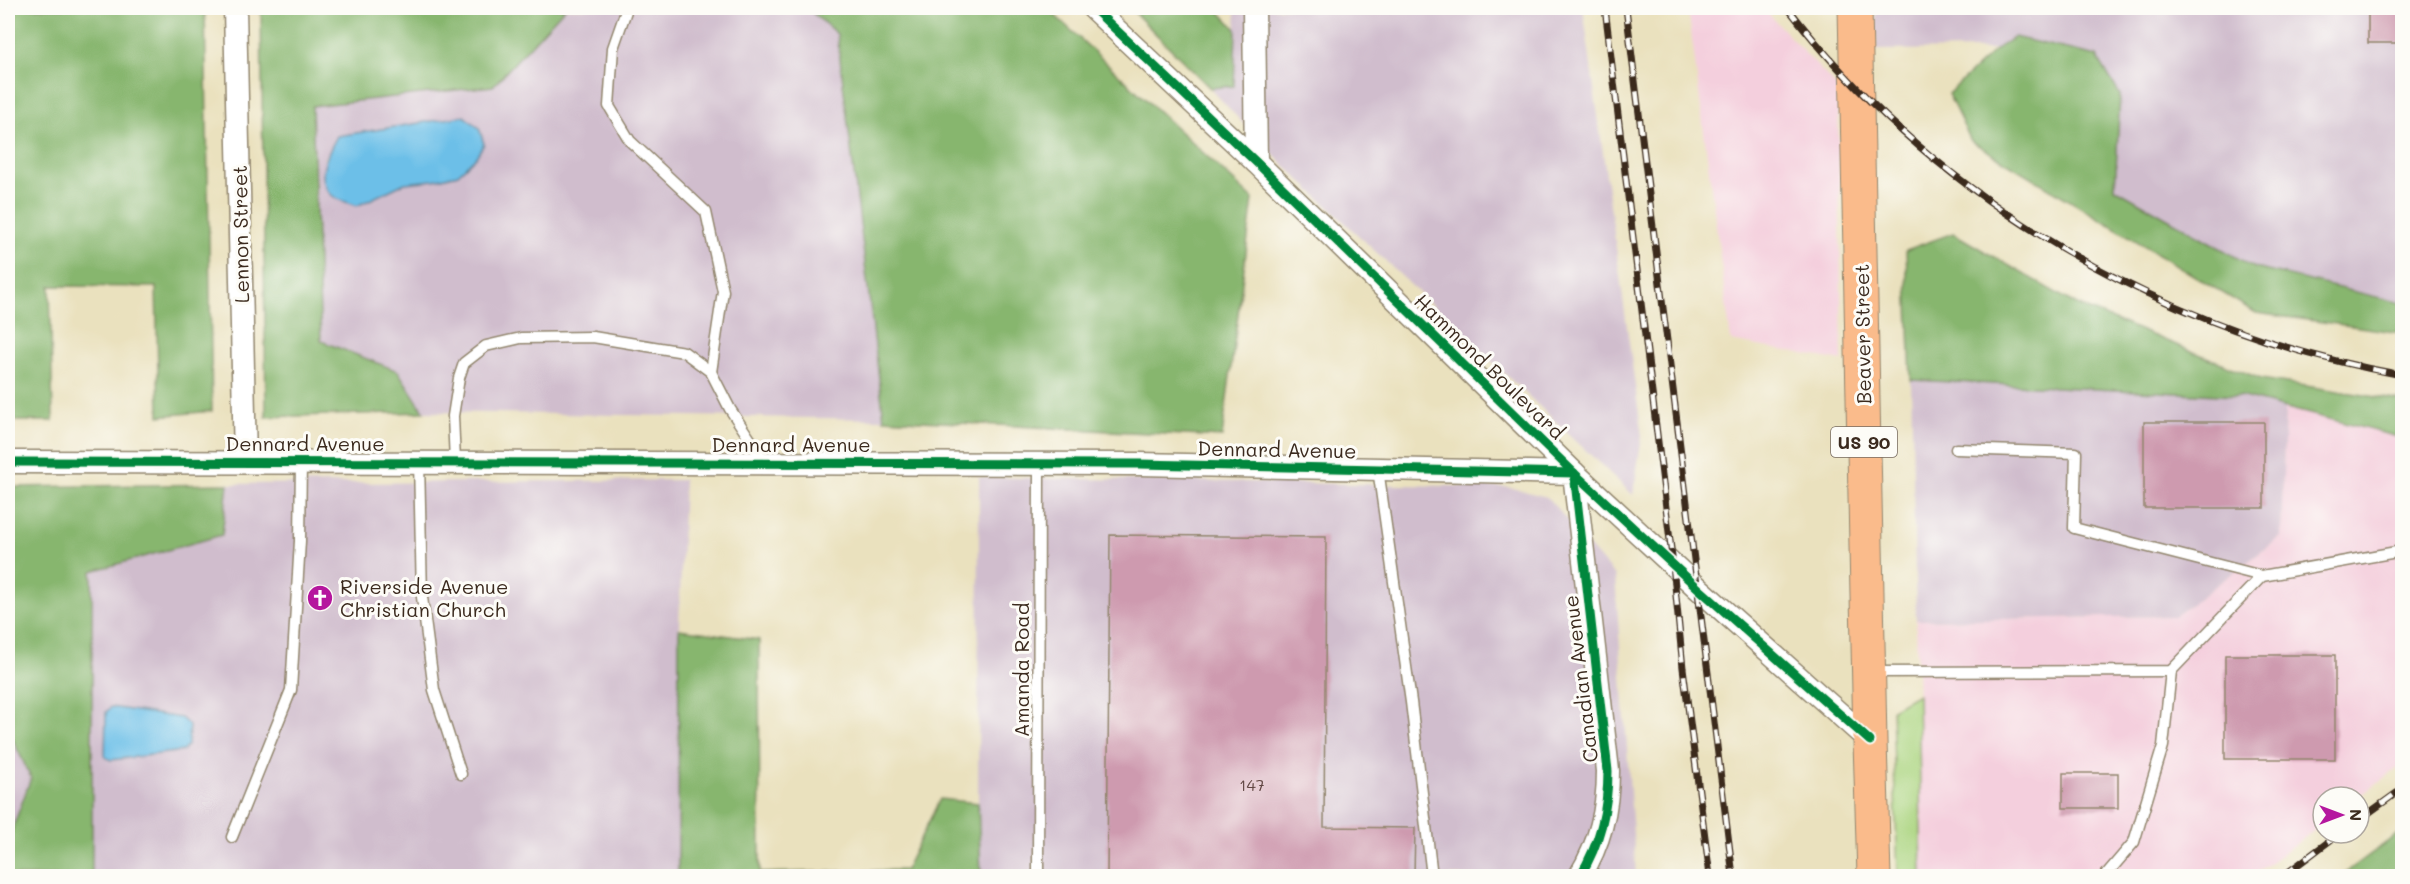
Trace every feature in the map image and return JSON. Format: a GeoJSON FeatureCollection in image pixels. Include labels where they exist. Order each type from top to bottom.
{"type":"FeatureCollection","features":[{"type":"Feature","properties":{"kind":"main road","name":"Beaver Street"},"geometry":{"type":"LineString","coordinates":[[1855,8],[1874,876]]}},
{"type":"Feature","properties":{"kind":"street","name":"Lennon Street"},"geometry":{"type":"LineString","coordinates":[[235,8],[245,461]]}},
{"type":"Feature","properties":{"kind":"street","name":"Hammond Boulevard"},"geometry":{"type":"LineString","coordinates":[[1093,8],[1256,162],[1574,473],[1698,588],[1870,741]]}},
{"type":"Feature","properties":{"kind":"street"},"geometry":{"type":"LineString","coordinates":[[1254,8],[1256,162]]}},
{"type":"Feature","properties":{"kind":"street","name":"Dennard Avenue"},"geometry":{"type":"LineString","coordinates":[[8,462],[1040,463],[1574,473]]}},
{"type":"Feature","properties":{"kind":"street","name":"Canadian Avenue"},"geometry":{"type":"LineString","coordinates":[[1574,473],[1608,771],[1608,797],[1604,820],[1598,841],[1580,876]]}},
{"type":"Feature","properties":{"kind":"lane"},"geometry":{"type":"LineString","coordinates":[[627,8],[613,48],[609,106],[630,141],[706,212],[723,291],[711,372]]}},
{"type":"Feature","properties":{"kind":"lane"},"geometry":{"type":"LineString","coordinates":[[455,462],[453,416],[459,378],[464,363],[486,346],[521,338],[593,337],[684,352],[711,372],[730,409],[765,462]]}},
{"type":"Feature","properties":{"kind":"lane"},"geometry":{"type":"LineString","coordinates":[[1956,449],[2076,453],[2074,528],[2262,576],[2403,551]]}},
{"type":"Feature","properties":{"kind":"lane"},"geometry":{"type":"LineString","coordinates":[[232,837],[291,690],[300,541],[301,461]]}},
{"type":"Feature","properties":{"kind":"lane"},"geometry":{"type":"LineString","coordinates":[[419,461],[423,597],[434,690],[460,774]]}},
{"type":"Feature","properties":{"kind":"lane","name":"Amanda Road"},"geometry":{"type":"LineString","coordinates":[[1038,876],[1040,463]]}},
{"type":"Feature","properties":{"kind":"lane"},"geometry":{"type":"LineString","coordinates":[[1378,469],[1411,702],[1432,876]]}},
{"type":"Feature","properties":{"kind":"lane"},"geometry":{"type":"LineString","coordinates":[[2105,876],[2134,842],[2163,746],[2171,671],[2262,576]]}},
{"type":"Feature","properties":{"kind":"lane"},"geometry":{"type":"LineString","coordinates":[[1868,672],[2171,671]]}},
{"type":"Feature","properties":{"kind":"shaded area"},"geometry":{"type":"Polygon","coordinates":[[[565,8],[807,8],[837,34],[884,419],[424,412],[398,371],[321,341],[312,105],[493,86],[565,8]],[[464,116],[337,136],[325,158],[323,181],[334,197],[357,206],[405,183],[434,180],[464,116]]]}},
{"type":"Feature","properties":{"kind":"shaded area"},"geometry":{"type":"Polygon","coordinates":[[[1235,8],[1583,8],[1642,436],[1633,495],[1266,148],[1210,88],[1234,86],[1235,8]]]}},
{"type":"Feature","properties":{"kind":"shaded area"},"geometry":{"type":"Polygon","coordinates":[[[1688,8],[1763,8],[1838,88],[1842,361],[1731,341],[1688,8]]]}},
{"type":"Feature","properties":{"kind":"shaded area"},"geometry":{"type":"Polygon","coordinates":[[[1876,8],[2402,8],[2402,303],[2255,268],[2115,188],[2120,95],[2014,37],[1996,49],[1876,50],[1876,8]]]}},
{"type":"Feature","properties":{"kind":"shaded area"},"geometry":{"type":"Polygon","coordinates":[[[1911,380],[2240,396],[2285,408],[2281,537],[2175,616],[1916,620],[1911,380]]]}},
{"type":"Feature","properties":{"kind":"shaded area"},"geometry":{"type":"Polygon","coordinates":[[[2285,408],[2402,438],[2402,764],[2371,788],[2371,785],[2311,785],[2311,833],[2252,876],[1922,876],[1916,620],[2175,616],[2281,537],[2285,408]]]}},
{"type":"Feature","properties":{"kind":"shaded area"},"geometry":{"type":"Polygon","coordinates":[[[979,477],[1508,487],[1547,497],[1615,576],[1636,876],[981,876],[978,803],[979,477]]]}},
{"type":"Feature","properties":{"kind":"shaded area"},"geometry":{"type":"Polygon","coordinates":[[[684,480],[679,629],[678,876],[92,876],[92,571],[222,535],[228,484],[684,480]]]}},
{"type":"Feature","properties":{"kind":"shaded area"},"geometry":{"type":"Polygon","coordinates":[[[8,729],[31,778],[8,841],[8,729]]]}},
{"type":"Feature","properties":{"kind":"green space"},"geometry":{"type":"Polygon","coordinates":[[[8,8],[205,8],[212,411],[159,416],[156,287],[50,286],[53,421],[8,421],[8,8]]]}},
{"type":"Feature","properties":{"kind":"green space"},"geometry":{"type":"Polygon","coordinates":[[[261,8],[565,8],[493,86],[312,106],[321,341],[398,371],[424,412],[266,417],[261,8]]]}},
{"type":"Feature","properties":{"kind":"green space"},"geometry":{"type":"Polygon","coordinates":[[[807,8],[1047,8],[1253,199],[1222,437],[884,419],[837,34],[807,8]]]}},
{"type":"Feature","properties":{"kind":"green space"},"geometry":{"type":"Polygon","coordinates":[[[1130,8],[1216,8],[1236,29],[1234,86],[1210,88],[1130,8]]]}},
{"type":"Feature","properties":{"kind":"green space"},"geometry":{"type":"Polygon","coordinates":[[[2014,37],[2097,56],[2120,95],[2115,188],[2255,268],[2402,303],[2402,333],[2256,313],[1971,141],[1948,94],[1996,49],[2014,37]]]}},
{"type":"Feature","properties":{"kind":"green space"},"geometry":{"type":"Polygon","coordinates":[[[1953,233],[2077,305],[2261,379],[2402,401],[2402,438],[2240,396],[1911,380],[1906,250],[1953,233]]]}},
{"type":"Feature","properties":{"kind":"green space"},"geometry":{"type":"Polygon","coordinates":[[[228,484],[222,535],[92,571],[92,876],[8,876],[8,841],[31,778],[8,729],[8,487],[228,484]]]}},
{"type":"Feature","properties":{"kind":"green space"},"geometry":{"type":"Polygon","coordinates":[[[679,629],[759,640],[760,873],[905,870],[940,799],[978,803],[981,876],[678,876],[679,629]]]}},
{"type":"Feature","properties":{"kind":"green space"},"geometry":{"type":"Polygon","coordinates":[[[1918,694],[1922,876],[1898,876],[1892,709],[1918,694]]]}},
{"type":"Feature","properties":{"kind":"green space"},"geometry":{"type":"Polygon","coordinates":[[[2402,831],[2402,876],[2341,876],[2402,831]]]}},
{"type":"Feature","properties":{"kind":"water"},"geometry":{"type":"Polygon","coordinates":[[[464,116],[479,128],[484,144],[476,157],[458,174],[434,180],[405,183],[357,206],[334,197],[328,191],[324,183],[324,167],[337,136],[464,116]]]}},
{"type":"Feature","properties":{"kind":"water"},"geometry":{"type":"Polygon","coordinates":[[[111,707],[181,718],[189,725],[188,745],[183,751],[111,760],[105,757],[106,712],[111,707]]]}},
{"type":"Feature","properties":{"kind":"building"},"geometry":{"type":"Polygon","coordinates":[[[2368,8],[2403,8],[2403,43],[2368,43],[2368,8]]]}},
{"type":"Feature","properties":{"kind":"building"},"geometry":{"type":"Polygon","coordinates":[[[2144,422],[2264,422],[2264,508],[2144,508],[2144,422]]]}},
{"type":"Feature","properties":{"kind":"building"},"geometry":{"type":"Polygon","coordinates":[[[1110,535],[1326,537],[1324,827],[1415,828],[1414,876],[1107,876],[1110,535]]]}},
{"type":"Feature","properties":{"kind":"building"},"geometry":{"type":"Polygon","coordinates":[[[2225,655],[2335,655],[2335,759],[2225,759],[2225,655]]]}},
{"type":"Feature","properties":{"kind":"building"},"geometry":{"type":"Polygon","coordinates":[[[2063,773],[2118,773],[2118,808],[2063,808],[2063,773]]]}},
{"type":"Feature","properties":{"kind":"railway"},"geometry":{"type":"LineString","coordinates":[[1605,8],[1673,565],[1683,668],[1710,876]]}},
{"type":"Feature","properties":{"kind":"railway"},"geometry":{"type":"LineString","coordinates":[[1626,8],[1733,876]]}},
{"type":"Feature","properties":{"kind":"railway"},"geometry":{"type":"LineString","coordinates":[[1788,8],[1847,77],[1913,141],[1985,198],[2061,248],[2142,291],[2226,327],[2313,355],[2402,375]]}},
{"type":"Feature","properties":{"kind":"railway"},"geometry":{"type":"LineString","coordinates":[[2371,811],[2402,789]]}},
{"type":"Feature","properties":{"kind":"railway"},"geometry":{"type":"LineString","coordinates":[[2283,876],[2324,845]]}},
{"type":"Feature","properties":{"kind":"cycle path"},"geometry":{"type":"LineString","coordinates":[[1093,8],[1256,162],[1574,473],[1698,588],[1870,741]]}},
{"type":"Feature","properties":{"kind":"cycle path"},"geometry":{"type":"LineString","coordinates":[[8,462],[1140,464],[1574,473],[1608,771],[1602,826],[1593,851],[1580,876]]}},
{"type":"Feature","properties":{"kind":"place","name":"Riverside Avenue Christian Church"},"geometry":{"type":"Point","coordinates":[320,598]}}]}
